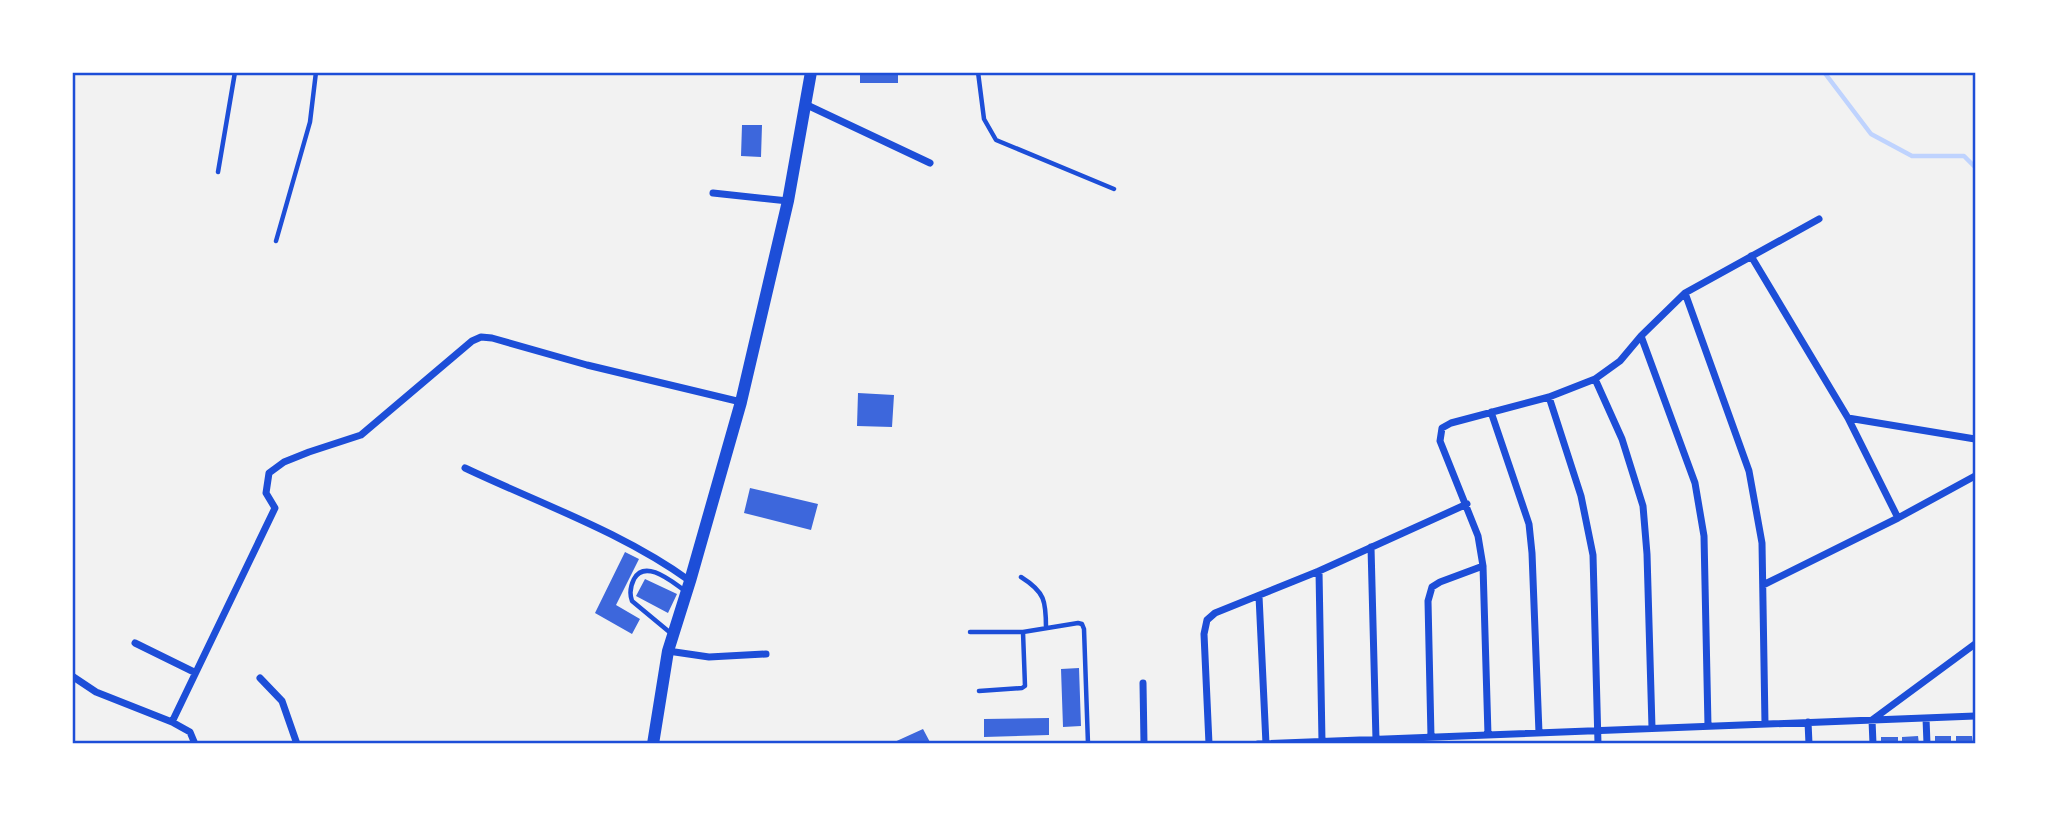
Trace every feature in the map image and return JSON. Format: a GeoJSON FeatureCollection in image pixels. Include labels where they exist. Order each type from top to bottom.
{"type":"FeatureCollection","features":[{"type":"Feature","properties":{"kind":"main road"},"geometry":{"type":"LineString","coordinates":[[653,744],[668,651],[689,587],[741,402],[788,201],[811,72]]}},
{"type":"Feature","properties":{"kind":"street"},"geometry":{"type":"LineString","coordinates":[[807,105],[930,163]]}},
{"type":"Feature","properties":{"kind":"street"},"geometry":{"type":"LineString","coordinates":[[713,193],[788,201]]}},
{"type":"Feature","properties":{"kind":"street"},"geometry":{"type":"LineString","coordinates":[[1488,735],[1483,566],[1478,536],[1467,504],[1440,441],[1442,428],[1451,423],[1549,397],[1595,379],[1620,361],[1685,293],[1819,219]]}},
{"type":"Feature","properties":{"kind":"street"},"geometry":{"type":"LineString","coordinates":[[1751,256],[1848,418],[1898,518]]}},
{"type":"Feature","properties":{"kind":"street"},"geometry":{"type":"LineString","coordinates":[[1685,293],[1749,471],[1762,543],[1765,724]]}},
{"type":"Feature","properties":{"kind":"street"},"geometry":{"type":"LineString","coordinates":[[1641,336],[1698,496],[1704,536],[1708,726]]}},
{"type":"Feature","properties":{"kind":"street"},"geometry":{"type":"LineString","coordinates":[[172,722],[275,508],[266,493],[270,473],[284,462],[361,435],[472,341],[481,337],[492,338],[587,365],[741,402]]}},
{"type":"Feature","properties":{"kind":"street"},"geometry":{"type":"LineString","coordinates":[[1595,379],[1622,439],[1643,506],[1652,729]]}},
{"type":"Feature","properties":{"kind":"street"},"geometry":{"type":"LineString","coordinates":[[1549,397],[1581,496],[1593,555],[1598,744]]}},
{"type":"Feature","properties":{"kind":"street"},"geometry":{"type":"LineString","coordinates":[[1491,412],[1529,524],[1539,733]]}},
{"type":"Feature","properties":{"kind":"street"},"geometry":{"type":"LineString","coordinates":[[1848,418],[1975,439]]}},
{"type":"Feature","properties":{"kind":"street"},"geometry":{"type":"LineString","coordinates":[[465,468],[661,560],[689,587]]}},
{"type":"Feature","properties":{"kind":"street"},"geometry":{"type":"LineString","coordinates":[[1763,584],[1898,518],[1975,476]]}},
{"type":"Feature","properties":{"kind":"street"},"geometry":{"type":"LineString","coordinates":[[1209,744],[1204,634],[1207,620],[1215,613],[1319,571],[1467,504]]}},
{"type":"Feature","properties":{"kind":"street"},"geometry":{"type":"LineString","coordinates":[[1371,547],[1376,740]]}},
{"type":"Feature","properties":{"kind":"street"},"geometry":{"type":"LineString","coordinates":[[1431,737],[1428,601],[1432,587],[1483,566]]}},
{"type":"Feature","properties":{"kind":"street"},"geometry":{"type":"LineString","coordinates":[[1319,571],[1319,743]]}},
{"type":"Feature","properties":{"kind":"street"},"geometry":{"type":"LineString","coordinates":[[1259,596],[1266,744]]}},
{"type":"Feature","properties":{"kind":"street"},"geometry":{"type":"LineString","coordinates":[[135,643],[194,672]]}},
{"type":"Feature","properties":{"kind":"street"},"geometry":{"type":"LineString","coordinates":[[1872,720],[1975,644]]}},
{"type":"Feature","properties":{"kind":"street"},"geometry":{"type":"LineString","coordinates":[[668,651],[709,657],[766,654]]}},
{"type":"Feature","properties":{"kind":"street"},"geometry":{"type":"LineString","coordinates":[[72,676],[96,692],[172,722],[190,733],[195,744]]}},
{"type":"Feature","properties":{"kind":"street"},"geometry":{"type":"LineString","coordinates":[[260,678],[282,701],[297,744]]}},
{"type":"Feature","properties":{"kind":"street"},"geometry":{"type":"LineString","coordinates":[[1143,683],[1144,744]]}},
{"type":"Feature","properties":{"kind":"street"},"geometry":{"type":"LineString","coordinates":[[1260,744],[1975,716]]}},
{"type":"Feature","properties":{"kind":"street"},"geometry":{"type":"LineString","coordinates":[[1926,718],[1927,744]]}},
{"type":"Feature","properties":{"kind":"street"},"geometry":{"type":"LineString","coordinates":[[1872,720],[1873,744]]}},
{"type":"Feature","properties":{"kind":"street"},"geometry":{"type":"LineString","coordinates":[[1808,722],[1809,744]]}},
{"type":"Feature","properties":{"kind":"lane"},"geometry":{"type":"LineString","coordinates":[[218,172],[235,72]]}},
{"type":"Feature","properties":{"kind":"lane"},"geometry":{"type":"LineString","coordinates":[[276,241],[310,122],[316,72]]}},
{"type":"Feature","properties":{"kind":"lane"},"geometry":{"type":"LineString","coordinates":[[978,72],[984,119],[996,140],[1114,189]]}},
{"type":"Feature","properties":{"kind":"lane"},"geometry":{"type":"LineString","coordinates":[[673,635],[632,601],[631,585],[637,574],[643,570],[652,571],[689,587]]}},
{"type":"Feature","properties":{"kind":"lane"},"geometry":{"type":"LineString","coordinates":[[1021,577],[1043,596],[1046,628]]}},
{"type":"Feature","properties":{"kind":"lane"},"geometry":{"type":"LineString","coordinates":[[970,632],[1023,632],[1078,623],[1084,627],[1088,744]]}},
{"type":"Feature","properties":{"kind":"lane"},"geometry":{"type":"LineString","coordinates":[[979,691],[1025,686],[1023,632]]}},
{"type":"Feature","properties":{"kind":"building"},"geometry":{"type":"Polygon","coordinates":[[[860,72],[898,72],[898,83],[860,83],[860,72]]]}},
{"type":"Feature","properties":{"kind":"building"},"geometry":{"type":"Polygon","coordinates":[[[742,125],[762,125],[761,157],[741,156],[742,125]]]}},
{"type":"Feature","properties":{"kind":"building"},"geometry":{"type":"Polygon","coordinates":[[[858,393],[894,395],[892,427],[857,426],[858,393]]]}},
{"type":"Feature","properties":{"kind":"building"},"geometry":{"type":"Polygon","coordinates":[[[750,488],[818,504],[811,530],[744,513],[750,488]]]}},
{"type":"Feature","properties":{"kind":"building"},"geometry":{"type":"Polygon","coordinates":[[[625,552],[639,559],[616,605],[640,619],[632,634],[595,613],[625,552]]]}},
{"type":"Feature","properties":{"kind":"building"},"geometry":{"type":"Polygon","coordinates":[[[645,579],[677,594],[668,613],[636,596],[645,579]]]}},
{"type":"Feature","properties":{"kind":"building"},"geometry":{"type":"Polygon","coordinates":[[[1079,668],[1081,726],[1063,727],[1061,669],[1079,668]]]}},
{"type":"Feature","properties":{"kind":"building"},"geometry":{"type":"Polygon","coordinates":[[[1049,718],[1049,735],[984,737],[984,719],[1049,718]]]}},
{"type":"Feature","properties":{"kind":"building"},"geometry":{"type":"Polygon","coordinates":[[[923,729],[931,744],[890,744],[923,729]]]}},
{"type":"Feature","properties":{"kind":"building"},"geometry":{"type":"Polygon","coordinates":[[[1918,736],[1919,744],[1902,744],[1902,737],[1918,736]]]}},
{"type":"Feature","properties":{"kind":"building"},"geometry":{"type":"Polygon","coordinates":[[[1935,736],[1951,736],[1951,744],[1935,744],[1935,736]]]}},
{"type":"Feature","properties":{"kind":"building"},"geometry":{"type":"Polygon","coordinates":[[[1956,736],[1972,736],[1973,744],[1956,744],[1956,736]]]}},
{"type":"Feature","properties":{"kind":"building"},"geometry":{"type":"Polygon","coordinates":[[[1881,737],[1898,737],[1898,744],[1881,744],[1881,737]]]}},
{"type":"Feature","properties":{"kind":"waterway"},"geometry":{"type":"LineString","coordinates":[[1824,72],[1871,134],[1912,156],[1964,156],[1975,167]]}}]}
